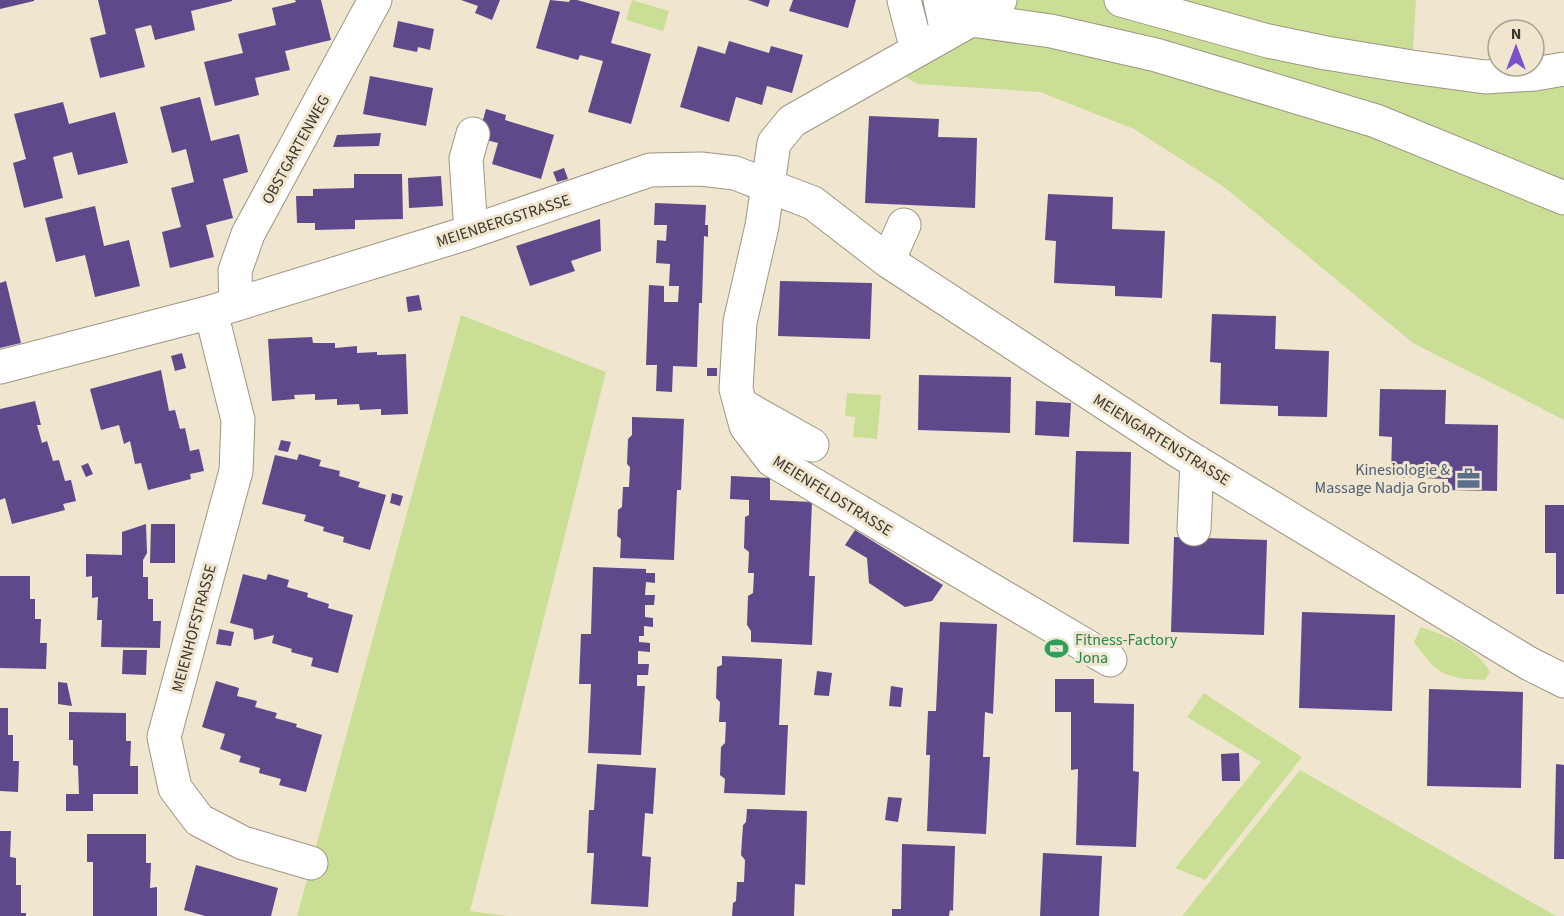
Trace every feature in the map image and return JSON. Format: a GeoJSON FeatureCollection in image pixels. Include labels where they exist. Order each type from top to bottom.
{"type":"FeatureCollection","features":[{"type":"Feature","properties":{"kind":"street","name":"OBSTGARTENWEG"},"geometry":{"type":"LineString","coordinates":[[224,308],[248,234],[375,0]]}},
{"type":"Feature","properties":{"kind":"street"},"geometry":{"type":"LineString","coordinates":[[904,0],[917,50]]}},
{"type":"Feature","properties":{"kind":"street"},"geometry":{"type":"LineString","coordinates":[[940,0],[961,17],[1051,31],[1156,55],[1376,121],[1564,198]]}},
{"type":"Feature","properties":{"kind":"street"},"geometry":{"type":"LineString","coordinates":[[768,184],[774,142],[792,121],[917,50],[961,17],[1000,0]]}},
{"type":"Feature","properties":{"kind":"street"},"geometry":{"type":"LineString","coordinates":[[1121,0],[1268,40],[1326,53],[1412,67],[1485,77],[1535,74],[1564,69]]}},
{"type":"Feature","properties":{"kind":"street"},"geometry":{"type":"LineString","coordinates":[[471,231],[466,159],[473,134]]}},
{"type":"Feature","properties":{"kind":"street","name":"MEIENBERGSTRASSE"},"geometry":{"type":"LineString","coordinates":[[0,367],[224,308],[471,231],[650,170],[701,169],[735,173],[768,184]]}},
{"type":"Feature","properties":{"kind":"street","name":"MEIENGARTENSTRASSE"},"geometry":{"type":"LineString","coordinates":[[768,184],[813,203],[888,261],[1197,462],[1519,658],[1564,681]]}},
{"type":"Feature","properties":{"kind":"street","name":"MEIENFELDSTRASSE"},"geometry":{"type":"LineString","coordinates":[[768,184],[762,226],[740,322],[736,388],[746,426],[772,460],[1110,660]]}},
{"type":"Feature","properties":{"kind":"street"},"geometry":{"type":"LineString","coordinates":[[888,261],[904,225]]}},
{"type":"Feature","properties":{"kind":"street","name":"MEIENHOFSTRASSE"},"geometry":{"type":"LineString","coordinates":[[224,308],[238,420],[236,471],[164,736],[175,788],[199,820],[243,843],[311,863]]}},
{"type":"Feature","properties":{"kind":"street"},"geometry":{"type":"LineString","coordinates":[[741,405],[812,446]]}},
{"type":"Feature","properties":{"kind":"street"},"geometry":{"type":"LineString","coordinates":[[1194,529],[1197,462]]}},
{"type":"Feature","properties":{"kind":"green space"},"geometry":{"type":"Polygon","coordinates":[[[632,0],[669,11],[663,31],[626,20],[632,0]]]}},
{"type":"Feature","properties":{"kind":"green space"},"geometry":{"type":"Polygon","coordinates":[[[1000,0],[1416,0],[1412,67],[1486,70],[1486,78],[1546,78],[1546,73],[1564,74],[1564,420],[1413,343],[1224,187],[1134,129],[1040,92],[918,84],[888,67],[1000,0]]]}},
{"type":"Feature","properties":{"kind":"green space"},"geometry":{"type":"Polygon","coordinates":[[[461,315],[606,372],[470,911],[507,916],[297,916],[461,315]]]}},
{"type":"Feature","properties":{"kind":"green space"},"geometry":{"type":"Polygon","coordinates":[[[847,393],[881,395],[877,439],[853,437],[855,417],[845,416],[847,393]]]}},
{"type":"Feature","properties":{"kind":"green space"},"geometry":{"type":"Polygon","coordinates":[[[1421,627],[1469,649],[1490,672],[1485,680],[1451,676],[1436,668],[1414,642],[1421,627]]]}},
{"type":"Feature","properties":{"kind":"green space"},"geometry":{"type":"Polygon","coordinates":[[[1204,693],[1302,757],[1205,880],[1175,868],[1261,762],[1187,717],[1204,693]]]}},
{"type":"Feature","properties":{"kind":"green space"},"geometry":{"type":"Polygon","coordinates":[[[1300,770],[1556,916],[1182,916],[1300,770]]]}},
{"type":"Feature","properties":{"kind":"building"},"geometry":{"type":"Polygon","coordinates":[[[0,0],[34,0],[34,1],[0,9],[0,0]]]}},
{"type":"Feature","properties":{"kind":"building"},"geometry":{"type":"Polygon","coordinates":[[[98,0],[232,1],[191,11],[195,30],[155,40],[151,25],[135,29],[145,67],[100,78],[90,38],[106,34],[98,0]]]}},
{"type":"Feature","properties":{"kind":"building"},"geometry":{"type":"Polygon","coordinates":[[[295,0],[321,0],[331,40],[285,51],[290,70],[255,78],[259,95],[215,106],[204,62],[243,53],[238,34],[276,25],[272,8],[296,2],[295,0]]]}},
{"type":"Feature","properties":{"kind":"building"},"geometry":{"type":"Polygon","coordinates":[[[461,0],[500,0],[492,20],[475,13],[478,6],[461,0]]]}},
{"type":"Feature","properties":{"kind":"building"},"geometry":{"type":"Polygon","coordinates":[[[550,0],[569,2],[577,0],[620,12],[611,43],[651,54],[631,124],[588,112],[603,61],[580,55],[578,60],[536,48],[550,0]]]}},
{"type":"Feature","properties":{"kind":"building"},"geometry":{"type":"Polygon","coordinates":[[[748,0],[770,0],[768,7],[748,0]]]}},
{"type":"Feature","properties":{"kind":"building"},"geometry":{"type":"Polygon","coordinates":[[[793,0],[856,0],[848,28],[789,11],[793,0]]]}},
{"type":"Feature","properties":{"kind":"building"},"geometry":{"type":"Polygon","coordinates":[[[398,21],[434,29],[430,50],[418,47],[417,52],[393,47],[398,21]]]}},
{"type":"Feature","properties":{"kind":"building"},"geometry":{"type":"Polygon","coordinates":[[[729,41],[769,53],[771,46],[803,55],[792,93],[767,86],[762,105],[736,97],[729,122],[680,107],[698,46],[725,54],[729,41]]]}},
{"type":"Feature","properties":{"kind":"building"},"geometry":{"type":"Polygon","coordinates":[[[370,76],[433,88],[426,126],[363,114],[370,76]]]}},
{"type":"Feature","properties":{"kind":"building"},"geometry":{"type":"Polygon","coordinates":[[[200,97],[211,141],[239,134],[248,172],[223,179],[233,218],[206,225],[214,257],[170,268],[162,232],[181,227],[171,188],[194,182],[186,149],[172,153],[160,107],[200,97]]]}},
{"type":"Feature","properties":{"kind":"building"},"geometry":{"type":"Polygon","coordinates":[[[63,102],[69,124],[115,112],[128,163],[78,175],[72,152],[53,157],[63,198],[24,208],[13,163],[26,159],[14,114],[63,102]]]}},
{"type":"Feature","properties":{"kind":"building"},"geometry":{"type":"Polygon","coordinates":[[[486,109],[506,115],[505,120],[554,135],[541,179],[492,164],[498,143],[478,138],[486,109]]]}},
{"type":"Feature","properties":{"kind":"building"},"geometry":{"type":"Polygon","coordinates":[[[869,116],[939,119],[938,137],[977,138],[975,208],[865,203],[869,116]]]}},
{"type":"Feature","properties":{"kind":"building"},"geometry":{"type":"Polygon","coordinates":[[[381,133],[379,146],[333,147],[337,135],[381,133]]]}},
{"type":"Feature","properties":{"kind":"building"},"geometry":{"type":"Polygon","coordinates":[[[564,168],[568,179],[557,182],[553,172],[564,168]]]}},
{"type":"Feature","properties":{"kind":"building"},"geometry":{"type":"Polygon","coordinates":[[[354,174],[402,174],[403,219],[355,220],[355,229],[315,230],[315,223],[297,223],[296,196],[313,196],[313,189],[354,188],[354,174]]]}},
{"type":"Feature","properties":{"kind":"building"},"geometry":{"type":"Polygon","coordinates":[[[441,176],[443,206],[409,208],[408,178],[441,176]]]}},
{"type":"Feature","properties":{"kind":"building"},"geometry":{"type":"Polygon","coordinates":[[[1048,194],[1113,197],[1112,229],[1165,231],[1162,298],[1115,296],[1115,286],[1054,283],[1056,241],[1045,240],[1048,194]]]}},
{"type":"Feature","properties":{"kind":"building"},"geometry":{"type":"Polygon","coordinates":[[[655,203],[706,205],[705,225],[708,225],[708,237],[704,236],[697,367],[673,366],[672,392],[656,391],[657,365],[646,365],[649,285],[664,286],[664,302],[678,302],[679,286],[669,286],[670,264],[656,263],[657,240],[666,241],[667,225],[654,225],[655,203]]]}},
{"type":"Feature","properties":{"kind":"building"},"geometry":{"type":"Polygon","coordinates":[[[95,206],[104,246],[129,240],[140,286],[95,297],[85,255],[56,262],[45,218],[95,206]]]}},
{"type":"Feature","properties":{"kind":"building"},"geometry":{"type":"Polygon","coordinates":[[[600,219],[601,251],[571,261],[575,271],[530,286],[516,246],[600,219]]]}},
{"type":"Feature","properties":{"kind":"building"},"geometry":{"type":"Polygon","coordinates":[[[6,281],[21,343],[0,348],[0,283],[6,281]]]}},
{"type":"Feature","properties":{"kind":"building"},"geometry":{"type":"Polygon","coordinates":[[[780,281],[872,283],[870,339],[778,336],[780,281]]]}},
{"type":"Feature","properties":{"kind":"building"},"geometry":{"type":"Polygon","coordinates":[[[419,295],[422,310],[408,312],[406,297],[419,295]]]}},
{"type":"Feature","properties":{"kind":"building"},"geometry":{"type":"Polygon","coordinates":[[[1212,314],[1276,316],[1275,349],[1329,351],[1327,417],[1278,416],[1278,406],[1220,404],[1221,363],[1210,362],[1212,314]]]}},
{"type":"Feature","properties":{"kind":"building"},"geometry":{"type":"Polygon","coordinates":[[[312,337],[313,343],[335,343],[335,348],[357,346],[357,353],[406,354],[408,414],[381,415],[381,409],[360,410],[359,404],[337,405],[337,399],[315,400],[315,394],[294,395],[295,399],[272,401],[268,339],[312,337]]]}},
{"type":"Feature","properties":{"kind":"building"},"geometry":{"type":"Polygon","coordinates":[[[182,353],[186,368],[175,371],[171,356],[182,353]]]}},
{"type":"Feature","properties":{"kind":"building"},"geometry":{"type":"Polygon","coordinates":[[[707,368],[717,368],[717,376],[707,376],[707,368]]]}},
{"type":"Feature","properties":{"kind":"building"},"geometry":{"type":"Polygon","coordinates":[[[161,370],[169,411],[175,410],[180,429],[185,428],[190,451],[199,449],[204,471],[190,474],[191,479],[148,490],[141,463],[135,464],[130,441],[124,444],[119,425],[101,430],[90,389],[161,370]]]}},
{"type":"Feature","properties":{"kind":"building"},"geometry":{"type":"Polygon","coordinates":[[[919,375],[1011,377],[1010,433],[918,430],[919,375]]]}},
{"type":"Feature","properties":{"kind":"building"},"geometry":{"type":"Polygon","coordinates":[[[1380,389],[1446,390],[1445,424],[1498,425],[1497,491],[1448,490],[1448,479],[1391,477],[1392,437],[1379,436],[1380,389]]]}},
{"type":"Feature","properties":{"kind":"building"},"geometry":{"type":"Polygon","coordinates":[[[35,401],[41,425],[37,425],[42,443],[47,441],[53,461],[59,460],[65,481],[71,480],[76,501],[63,504],[65,510],[12,524],[5,498],[0,500],[0,409],[35,401]]]}},
{"type":"Feature","properties":{"kind":"building"},"geometry":{"type":"Polygon","coordinates":[[[1036,401],[1071,403],[1069,437],[1035,435],[1036,401]]]}},
{"type":"Feature","properties":{"kind":"building"},"geometry":{"type":"Polygon","coordinates":[[[632,417],[684,419],[681,490],[677,490],[674,560],[620,558],[621,539],[617,536],[618,510],[622,507],[623,487],[629,487],[628,439],[632,435],[632,417]]]}},
{"type":"Feature","properties":{"kind":"building"},"geometry":{"type":"Polygon","coordinates":[[[281,440],[291,442],[288,452],[278,450],[281,440]]]}},
{"type":"Feature","properties":{"kind":"building"},"geometry":{"type":"Polygon","coordinates":[[[1076,451],[1131,452],[1129,544],[1073,542],[1076,451]]]}},
{"type":"Feature","properties":{"kind":"building"},"geometry":{"type":"Polygon","coordinates":[[[299,454],[321,460],[319,466],[340,471],[339,476],[360,482],[358,487],[386,495],[370,550],[343,542],[344,537],[323,531],[324,527],[304,521],[306,515],[262,504],[275,455],[297,460],[299,454]]]}},
{"type":"Feature","properties":{"kind":"building"},"geometry":{"type":"Polygon","coordinates":[[[88,463],[93,474],[86,477],[81,466],[88,463]]]}},
{"type":"Feature","properties":{"kind":"building"},"geometry":{"type":"Polygon","coordinates":[[[731,476],[770,478],[770,500],[812,502],[809,576],[815,576],[812,645],[751,642],[751,631],[747,625],[748,596],[753,593],[754,573],[748,573],[749,552],[744,548],[745,517],[749,515],[749,500],[730,499],[731,476]]]}},
{"type":"Feature","properties":{"kind":"building"},"geometry":{"type":"Polygon","coordinates":[[[392,493],[403,496],[400,506],[390,503],[392,493]]]}},
{"type":"Feature","properties":{"kind":"building"},"geometry":{"type":"Polygon","coordinates":[[[1545,505],[1564,505],[1564,594],[1556,594],[1556,553],[1545,553],[1545,505]]]}},
{"type":"Feature","properties":{"kind":"building"},"geometry":{"type":"Polygon","coordinates":[[[146,524],[147,553],[143,560],[143,577],[148,577],[148,599],[153,599],[153,621],[161,621],[160,648],[101,647],[102,620],[97,620],[98,597],[92,598],[92,576],[86,577],[86,554],[122,555],[122,532],[146,524]]]}},
{"type":"Feature","properties":{"kind":"building"},"geometry":{"type":"Polygon","coordinates":[[[151,524],[175,524],[175,563],[150,563],[151,524]]]}},
{"type":"Feature","properties":{"kind":"building"},"geometry":{"type":"Polygon","coordinates":[[[855,530],[943,585],[932,601],[905,607],[869,583],[867,558],[845,545],[855,530]]]}},
{"type":"Feature","properties":{"kind":"building"},"geometry":{"type":"Polygon","coordinates":[[[1174,537],[1267,540],[1264,635],[1171,632],[1174,537]]]}},
{"type":"Feature","properties":{"kind":"building"},"geometry":{"type":"Polygon","coordinates":[[[593,567],[646,569],[646,573],[655,573],[655,583],[646,582],[645,595],[655,595],[654,605],[645,605],[645,617],[653,618],[653,627],[644,626],[644,636],[639,636],[639,642],[650,643],[650,652],[638,651],[638,664],[649,664],[648,675],[637,675],[637,686],[645,686],[641,755],[588,753],[591,684],[579,684],[581,634],[591,634],[593,567]]]}},
{"type":"Feature","properties":{"kind":"building"},"geometry":{"type":"Polygon","coordinates":[[[243,574],[266,580],[268,574],[289,580],[287,587],[308,593],[307,597],[329,604],[328,608],[353,615],[338,673],[311,666],[313,658],[291,652],[292,649],[272,643],[274,635],[254,640],[253,629],[230,623],[243,574]]]}},
{"type":"Feature","properties":{"kind":"building"},"geometry":{"type":"Polygon","coordinates":[[[0,576],[30,576],[30,599],[35,599],[35,619],[41,619],[40,643],[47,643],[46,669],[0,668],[0,576]]]}},
{"type":"Feature","properties":{"kind":"building"},"geometry":{"type":"Polygon","coordinates":[[[1302,612],[1395,615],[1392,711],[1299,708],[1302,612]]]}},
{"type":"Feature","properties":{"kind":"building"},"geometry":{"type":"Polygon","coordinates":[[[940,622],[997,624],[993,714],[985,712],[983,757],[990,757],[986,834],[927,831],[930,755],[926,755],[928,711],[936,711],[940,622]]]}},
{"type":"Feature","properties":{"kind":"building"},"geometry":{"type":"Polygon","coordinates":[[[219,629],[234,632],[231,646],[216,644],[219,629]]]}},
{"type":"Feature","properties":{"kind":"building"},"geometry":{"type":"Polygon","coordinates":[[[123,650],[147,650],[146,675],[122,674],[123,650]]]}},
{"type":"Feature","properties":{"kind":"building"},"geometry":{"type":"Polygon","coordinates":[[[722,656],[782,659],[779,725],[788,725],[785,795],[724,793],[725,779],[720,775],[721,747],[725,743],[726,722],[719,722],[720,702],[716,698],[717,667],[722,665],[722,656]]]}},
{"type":"Feature","properties":{"kind":"building"},"geometry":{"type":"Polygon","coordinates":[[[817,671],[832,673],[829,696],[814,695],[817,671]]]}},
{"type":"Feature","properties":{"kind":"building"},"geometry":{"type":"Polygon","coordinates":[[[1055,679],[1094,679],[1094,703],[1134,704],[1133,771],[1139,772],[1136,847],[1076,845],[1078,769],[1071,770],[1071,712],[1055,712],[1055,679]]]}},
{"type":"Feature","properties":{"kind":"building"},"geometry":{"type":"Polygon","coordinates":[[[216,681],[239,688],[237,696],[257,701],[255,707],[277,713],[275,718],[297,724],[296,727],[322,735],[306,792],[279,785],[281,779],[259,773],[260,768],[239,762],[241,756],[220,749],[225,734],[202,727],[216,681]]]}},
{"type":"Feature","properties":{"kind":"building"},"geometry":{"type":"Polygon","coordinates":[[[58,682],[67,683],[72,706],[58,704],[58,682]]]}},
{"type":"Feature","properties":{"kind":"building"},"geometry":{"type":"Polygon","coordinates":[[[891,686],[903,688],[901,707],[889,706],[891,686]]]}},
{"type":"Feature","properties":{"kind":"building"},"geometry":{"type":"Polygon","coordinates":[[[1429,689],[1523,692],[1521,788],[1427,786],[1429,689]]]}},
{"type":"Feature","properties":{"kind":"building"},"geometry":{"type":"Polygon","coordinates":[[[0,708],[8,708],[8,735],[13,735],[13,761],[19,761],[18,792],[0,791],[0,708]]]}},
{"type":"Feature","properties":{"kind":"building"},"geometry":{"type":"Polygon","coordinates":[[[69,712],[126,713],[126,741],[131,741],[130,766],[138,766],[138,794],[93,794],[93,811],[66,811],[66,794],[79,794],[78,766],[73,765],[73,740],[69,740],[69,712]]]}},
{"type":"Feature","properties":{"kind":"building"},"geometry":{"type":"Polygon","coordinates":[[[1239,753],[1240,781],[1222,781],[1221,754],[1239,753]]]}},
{"type":"Feature","properties":{"kind":"building"},"geometry":{"type":"Polygon","coordinates":[[[597,764],[656,768],[653,814],[645,813],[642,856],[651,857],[648,907],[591,904],[594,853],[587,853],[589,810],[594,810],[597,764]]]}},
{"type":"Feature","properties":{"kind":"building"},"geometry":{"type":"Polygon","coordinates":[[[1556,764],[1564,765],[1564,859],[1554,859],[1556,764]]]}},
{"type":"Feature","properties":{"kind":"building"},"geometry":{"type":"Polygon","coordinates":[[[888,797],[902,798],[898,822],[885,820],[888,797]]]}},
{"type":"Feature","properties":{"kind":"building"},"geometry":{"type":"Polygon","coordinates":[[[747,809],[807,811],[805,885],[795,884],[794,916],[732,916],[737,882],[744,882],[745,860],[741,855],[743,825],[746,822],[747,809]]]}},
{"type":"Feature","properties":{"kind":"building"},"geometry":{"type":"Polygon","coordinates":[[[0,831],[11,831],[10,857],[16,858],[16,885],[21,885],[21,913],[26,913],[26,916],[0,916],[0,831]]]}},
{"type":"Feature","properties":{"kind":"building"},"geometry":{"type":"Polygon","coordinates":[[[87,834],[146,834],[146,863],[151,863],[150,888],[157,887],[157,916],[93,916],[93,862],[87,862],[87,834]]]}},
{"type":"Feature","properties":{"kind":"building"},"geometry":{"type":"Polygon","coordinates":[[[902,844],[955,846],[953,911],[950,910],[949,916],[892,916],[892,909],[901,909],[902,844]]]}},
{"type":"Feature","properties":{"kind":"building"},"geometry":{"type":"Polygon","coordinates":[[[1043,853],[1102,856],[1099,916],[1040,916],[1043,853]]]}},
{"type":"Feature","properties":{"kind":"building"},"geometry":{"type":"Polygon","coordinates":[[[196,865],[278,888],[271,916],[205,916],[184,910],[196,865]]]}},
{"type":"Feature","properties":{"kind":"place","name":"Kinesiologie & Massage Nadja Grob"},"geometry":{"type":"Point","coordinates":[1468,478]}},
{"type":"Feature","properties":{"kind":"place","name":"Fitness-Factory Jona"},"geometry":{"type":"Point","coordinates":[1057,648]}}]}
